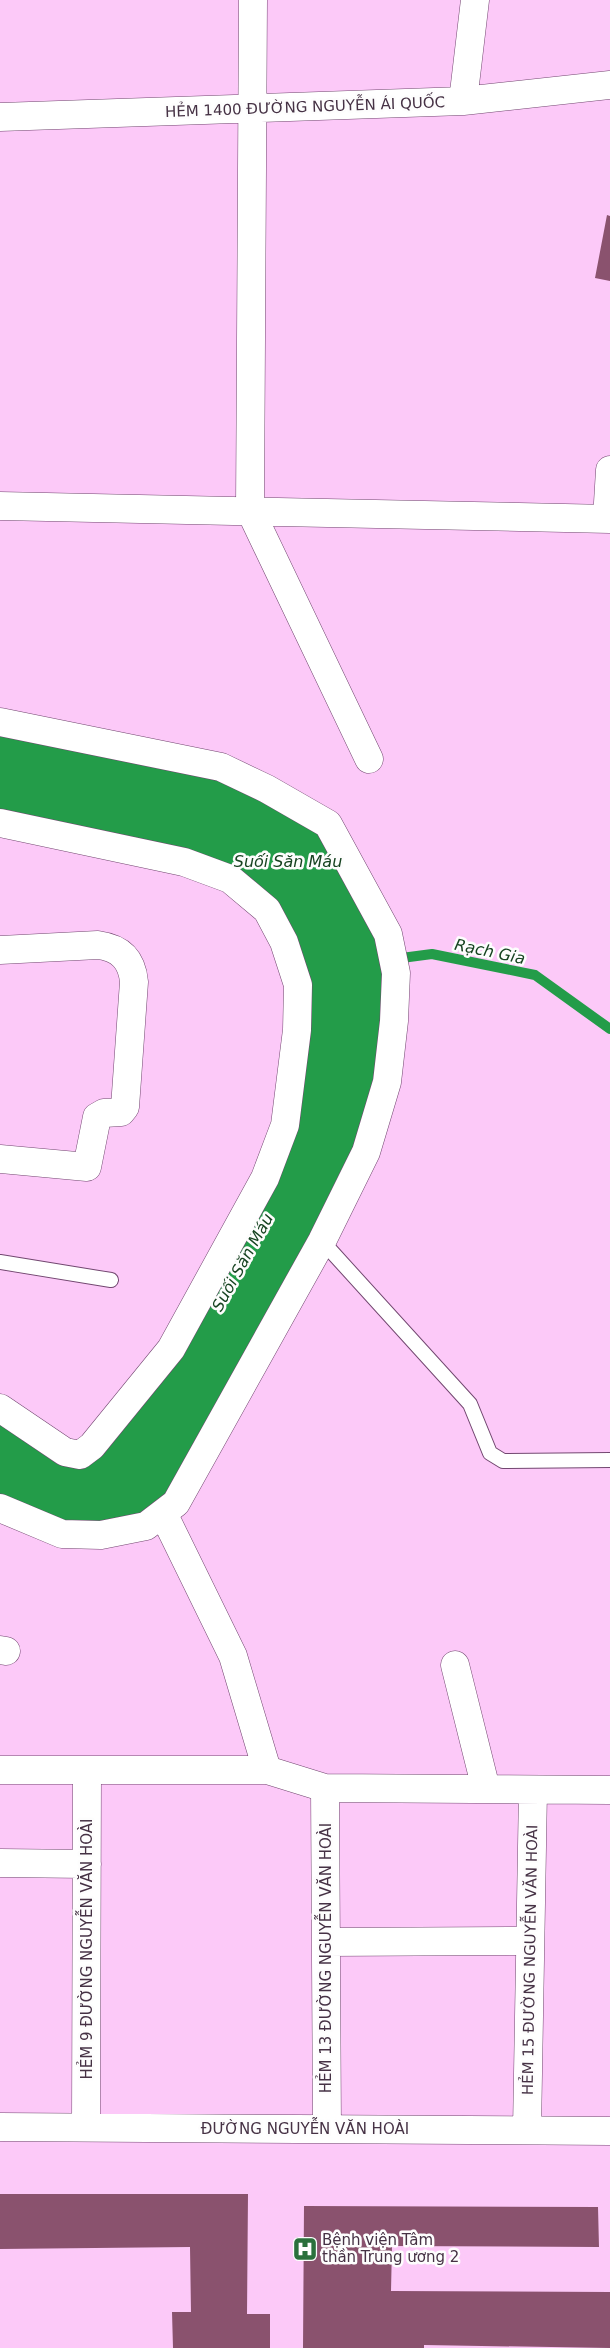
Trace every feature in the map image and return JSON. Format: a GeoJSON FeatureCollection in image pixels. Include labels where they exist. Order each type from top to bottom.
{"type":"FeatureCollection","features":[{"type":"Feature","properties":{"kind":"street"},"geometry":{"type":"LineString","coordinates":[[252,0],[250,510],[368,759]]}},
{"type":"Feature","properties":{"kind":"street"},"geometry":{"type":"LineString","coordinates":[[463,101],[475,0]]}},
{"type":"Feature","properties":{"kind":"street","name":"HẺM 1400 ĐƯỜNG NGUYỄN ÁI QUỐC"},"geometry":{"type":"LineString","coordinates":[[0,117],[252,110],[463,101],[610,85]]}},
{"type":"Feature","properties":{"kind":"street"},"geometry":{"type":"LineString","coordinates":[[0,506],[608,519],[610,470]]}},
{"type":"Feature","properties":{"kind":"street"},"geometry":{"type":"LineString","coordinates":[[0,722],[222,767],[267,789],[328,824],[388,934],[396,972],[394,1021],[387,1082],[366,1152],[322,1241],[176,1503],[146,1526],[101,1535],[62,1534],[0,1508]]}},
{"type":"Feature","properties":{"kind":"street"},"geometry":{"type":"LineString","coordinates":[[0,823],[184,862],[230,879],[267,910],[284,942],[298,985],[297,1030],[284,1126],[265,1178],[171,1349],[92,1446],[80,1455],[65,1452],[0,1408]]}},
{"type":"Feature","properties":{"kind":"street"},"geometry":{"type":"LineString","coordinates":[[0,950],[98,945],[110,947],[118,951],[131,964],[134,982],[125,1107],[121,1112],[104,1113],[97,1116],[87,1166],[0,1159]]}},
{"type":"Feature","properties":{"kind":"street"},"geometry":{"type":"LineString","coordinates":[[163,1513],[233,1656],[267,1770]]}},
{"type":"Feature","properties":{"kind":"street"},"geometry":{"type":"LineString","coordinates":[[455,1666],[486,1789]]}},
{"type":"Feature","properties":{"kind":"street"},"geometry":{"type":"LineString","coordinates":[[0,1770],[267,1770],[326,1788],[610,1790]]}},
{"type":"Feature","properties":{"kind":"street","name":"HẺM 9 ĐƯỜNG NGUYỄN VĂN HOÀI"},"geometry":{"type":"LineString","coordinates":[[86,2127],[87,1770]]}},
{"type":"Feature","properties":{"kind":"street","name":"HẺM 13 ĐƯỜNG NGUYỄN VĂN HOÀI"},"geometry":{"type":"LineString","coordinates":[[326,1788],[327,2129]]}},
{"type":"Feature","properties":{"kind":"street","name":"HẺM 15 ĐƯỜNG NGUYỄN VĂN HOÀI"},"geometry":{"type":"LineString","coordinates":[[527,2130],[533,1790]]}},
{"type":"Feature","properties":{"kind":"street"},"geometry":{"type":"LineString","coordinates":[[0,1863],[87,1864]]}},
{"type":"Feature","properties":{"kind":"street"},"geometry":{"type":"LineString","coordinates":[[326,1942],[530,1941]]}},
{"type":"Feature","properties":{"kind":"street","name":"ĐƯỜNG NGUYỄN VĂN HOÀI"},"geometry":{"type":"LineString","coordinates":[[0,2127],[610,2131]]}},
{"type":"Feature","properties":{"kind":"lane"},"geometry":{"type":"LineString","coordinates":[[322,1241],[470,1404],[492,1456],[503,1461],[610,1460]]}},
{"type":"Feature","properties":{"kind":"lane"},"geometry":{"type":"LineString","coordinates":[[0,1262],[111,1280]]}},
{"type":"Feature","properties":{"kind":"water","name":"Suối Săn Máu"},"geometry":{"type":"Polygon","coordinates":[[[0,734],[218,779],[260,799],[319,833],[375,936],[384,975],[382,1025],[374,1080],[357,1145],[311,1235],[167,1494],[141,1516],[103,1524],[64,1522],[0,1496],[0,1422],[58,1463],[182,1355],[308,1037],[277,903],[0,812],[0,734]]]}},
{"type":"Feature","properties":{"kind":"building"},"geometry":{"type":"Polygon","coordinates":[[[607,215],[610,216],[610,281],[595,278],[607,215]]]}},
{"type":"Feature","properties":{"kind":"building"},"geometry":{"type":"Polygon","coordinates":[[[0,2194],[248,2194],[247,2314],[270,2314],[270,2348],[173,2348],[172,2312],[191,2312],[190,2247],[0,2249],[0,2194]]]}},
{"type":"Feature","properties":{"kind":"building"},"geometry":{"type":"Polygon","coordinates":[[[304,2206],[598,2207],[599,2247],[392,2246],[391,2291],[610,2292],[610,2348],[424,2345],[424,2348],[303,2348],[304,2206]]]}},
{"type":"Feature","properties":{"kind":"waterway","name":"Rạch Gia"},"geometry":{"type":"LineString","coordinates":[[394,959],[432,954],[535,975],[610,1029]]}},
{"type":"Feature","properties":{"kind":"place","name":"Bệnh viện Tâm thần Trung ương 2"},"geometry":{"type":"Point","coordinates":[305,2249]}}]}
